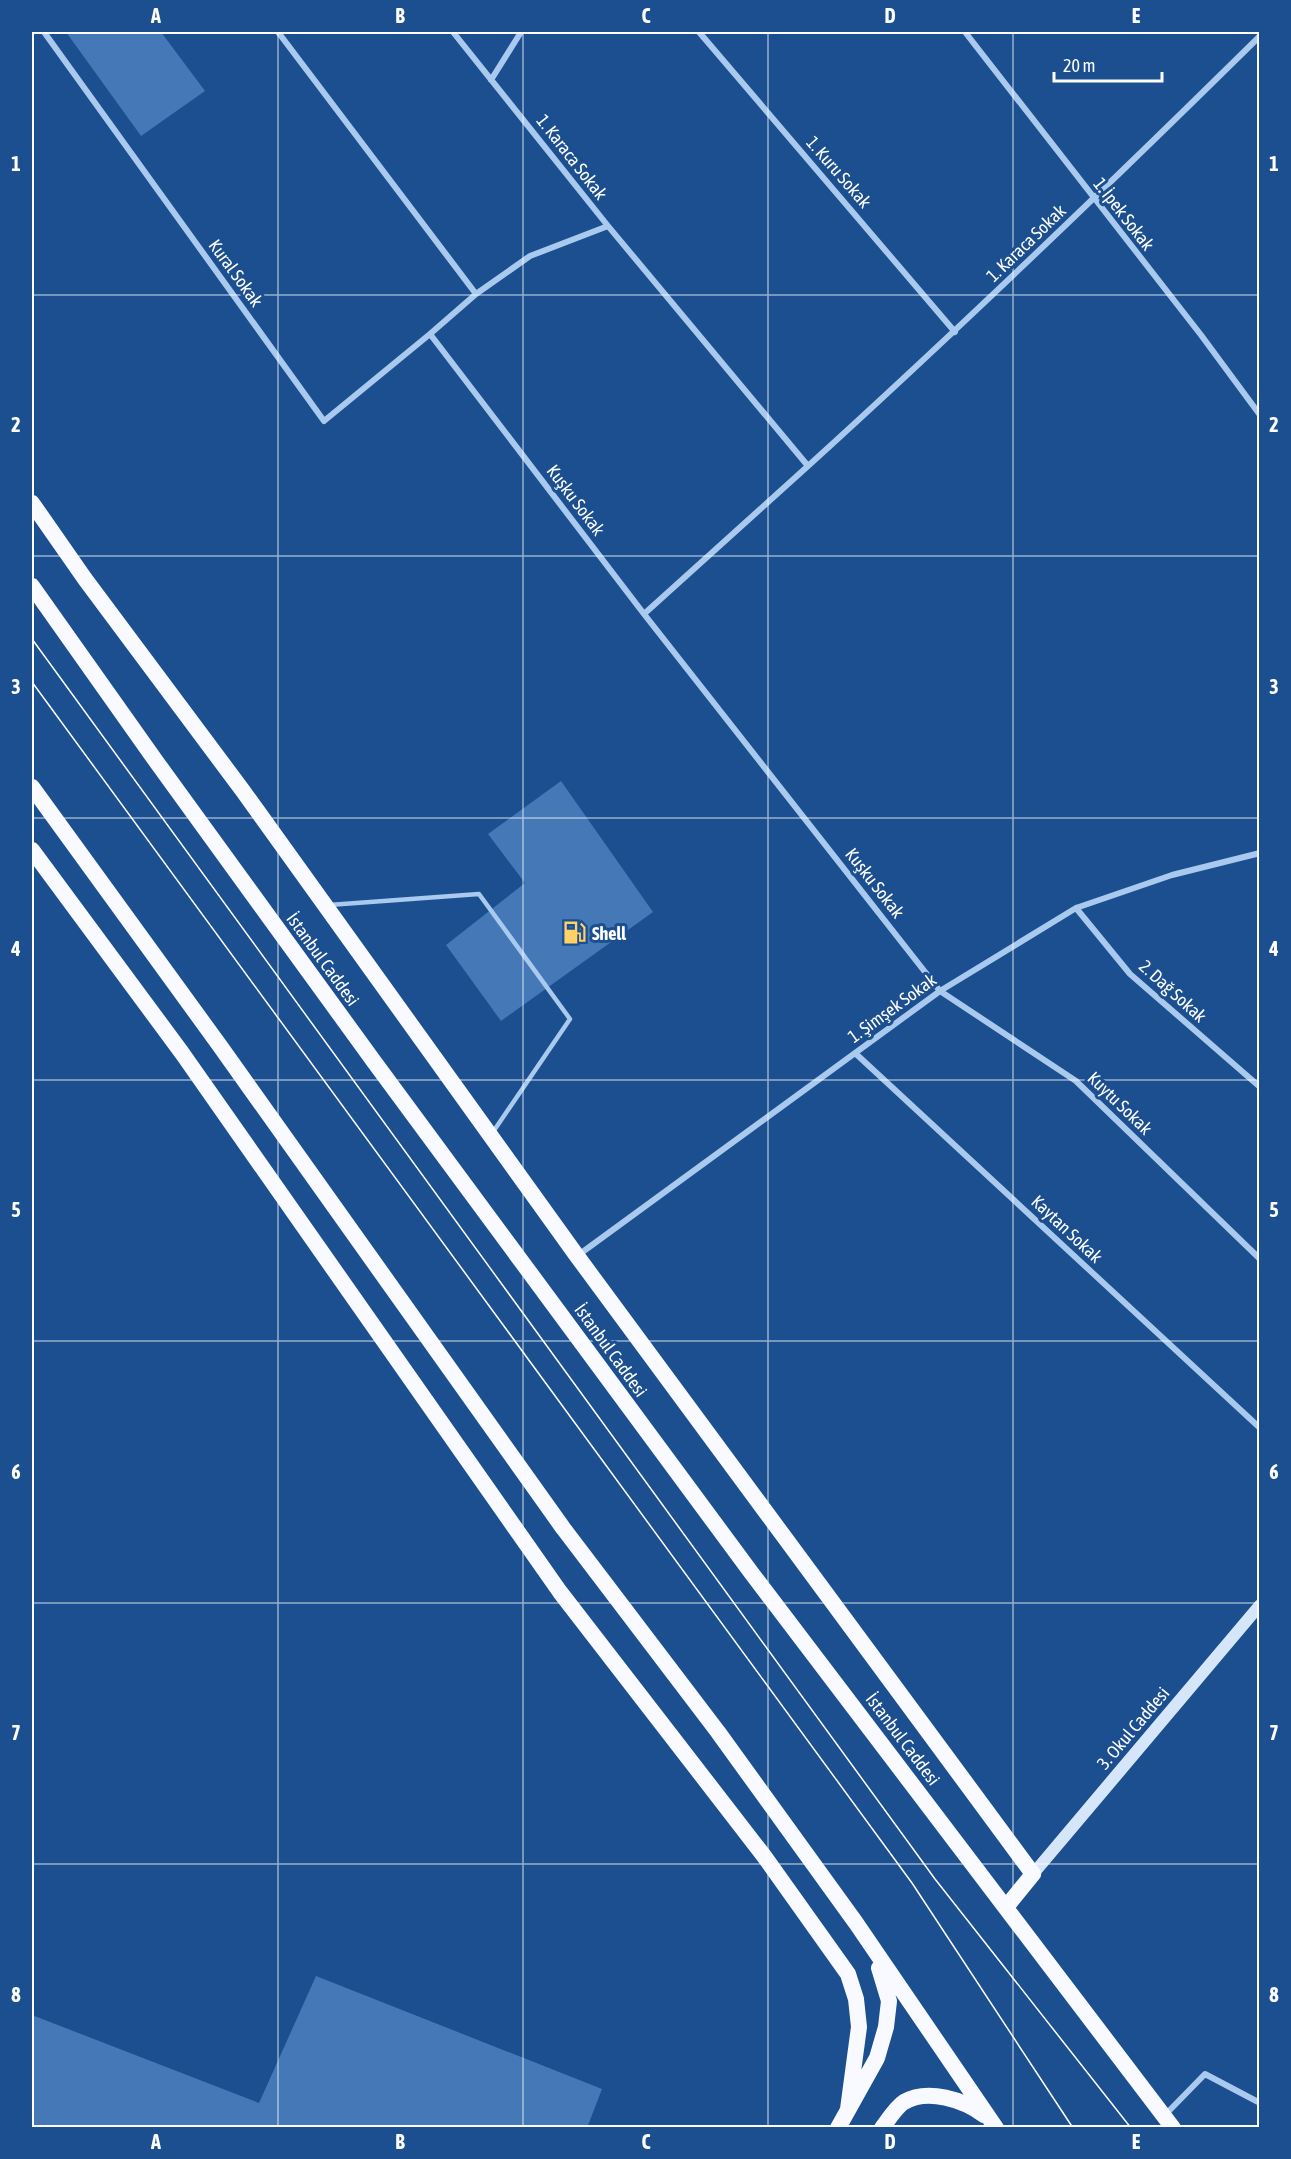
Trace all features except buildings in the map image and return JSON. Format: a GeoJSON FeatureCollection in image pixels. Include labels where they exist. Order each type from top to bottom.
{"type":"FeatureCollection","features":[{"type":"Feature","properties":{"kind":"highway"},"geometry":{"type":"LineString","coordinates":[[32,503],[325,905],[489,1137],[1033,1874],[1006,1906]]}},
{"type":"Feature","properties":{"kind":"highway","name":"İstanbul Caddesi"},"geometry":{"type":"LineString","coordinates":[[32,585],[158,764],[750,1571],[1169,2121]]}},
{"type":"Feature","properties":{"kind":"highway"},"geometry":{"type":"LineString","coordinates":[[32,787],[220,1046],[563,1528],[718,1732],[870,1944],[993,2123]]}},
{"type":"Feature","properties":{"kind":"highway"},"geometry":{"type":"LineString","coordinates":[[32,850],[182,1053],[560,1592],[764,1856],[848,1974],[856,1999],[860,2027],[848,2109]]}},
{"type":"Feature","properties":{"kind":"highway"},"geometry":{"type":"LineString","coordinates":[[838,2127],[877,2058],[886,2027],[889,2001],[883,1977],[870,1944]]}},
{"type":"Feature","properties":{"kind":"highway"},"geometry":{"type":"LineString","coordinates":[[882,2127],[903,2103],[921,2096],[971,2105],[993,2123]]}},
{"type":"Feature","properties":{"kind":"main road","name":"3. Okul Caddesi"},"geometry":{"type":"LineString","coordinates":[[1033,1874],[1260,1605]]}},
{"type":"Feature","properties":{"kind":"street","name":"Kural Sokak"},"geometry":{"type":"LineString","coordinates":[[44,32],[324,421],[430,334]]}},
{"type":"Feature","properties":{"kind":"street"},"geometry":{"type":"LineString","coordinates":[[278,32],[476,294]]}},
{"type":"Feature","properties":{"kind":"street","name":"1. Karaca Sokak"},"geometry":{"type":"LineString","coordinates":[[453,32],[608,226],[808,466]]}},
{"type":"Feature","properties":{"kind":"street"},"geometry":{"type":"LineString","coordinates":[[491,80],[521,32]]}},
{"type":"Feature","properties":{"kind":"street","name":"1. Kuru Sokak"},"geometry":{"type":"LineString","coordinates":[[699,32],[956,332]]}},
{"type":"Feature","properties":{"kind":"street","name":"1. İpek Sokak"},"geometry":{"type":"LineString","coordinates":[[965,32],[1201,335],[1260,415]]}},
{"type":"Feature","properties":{"kind":"street","name":"1. Karaca Sokak"},"geometry":{"type":"LineString","coordinates":[[644,614],[956,332],[1260,36]]}},
{"type":"Feature","properties":{"kind":"street"},"geometry":{"type":"LineString","coordinates":[[430,334],[476,294],[530,256],[608,226]]}},
{"type":"Feature","properties":{"kind":"street","name":"Kuşku Sokak"},"geometry":{"type":"LineString","coordinates":[[430,334],[644,614],[940,991]]}},
{"type":"Feature","properties":{"kind":"street","name":"1. Şimşek Sokak"},"geometry":{"type":"LineString","coordinates":[[576,1256],[940,991],[1076,908],[1172,875],[1260,852]]}},
{"type":"Feature","properties":{"kind":"street","name":"2. Dağ Sokak"},"geometry":{"type":"LineString","coordinates":[[1076,908],[1130,974],[1260,1088]]}},
{"type":"Feature","properties":{"kind":"street","name":"Kuytu Sokak"},"geometry":{"type":"LineString","coordinates":[[940,991],[1076,1081],[1260,1259]]}},
{"type":"Feature","properties":{"kind":"street","name":"Kaytan Sokak"},"geometry":{"type":"LineString","coordinates":[[855,1053],[1260,1428]]}},
{"type":"Feature","properties":{"kind":"street"},"geometry":{"type":"LineString","coordinates":[[1169,2121],[1205,2074],[1260,2103]]}},
{"type":"Feature","properties":{"kind":"lane"},"geometry":{"type":"LineString","coordinates":[[325,905],[479,894],[570,1019],[489,1137]]}},
{"type":"Feature","properties":{"kind":"tram line"},"geometry":{"type":"LineString","coordinates":[[32,639],[935,1879],[1131,2128]]}},
{"type":"Feature","properties":{"kind":"tram line"},"geometry":{"type":"LineString","coordinates":[[32,682],[912,1883],[1073,2128]]}},
{"type":"Feature","properties":{"kind":"place","name":"Shell"},"geometry":{"type":"Point","coordinates":[574,933]}}]}
